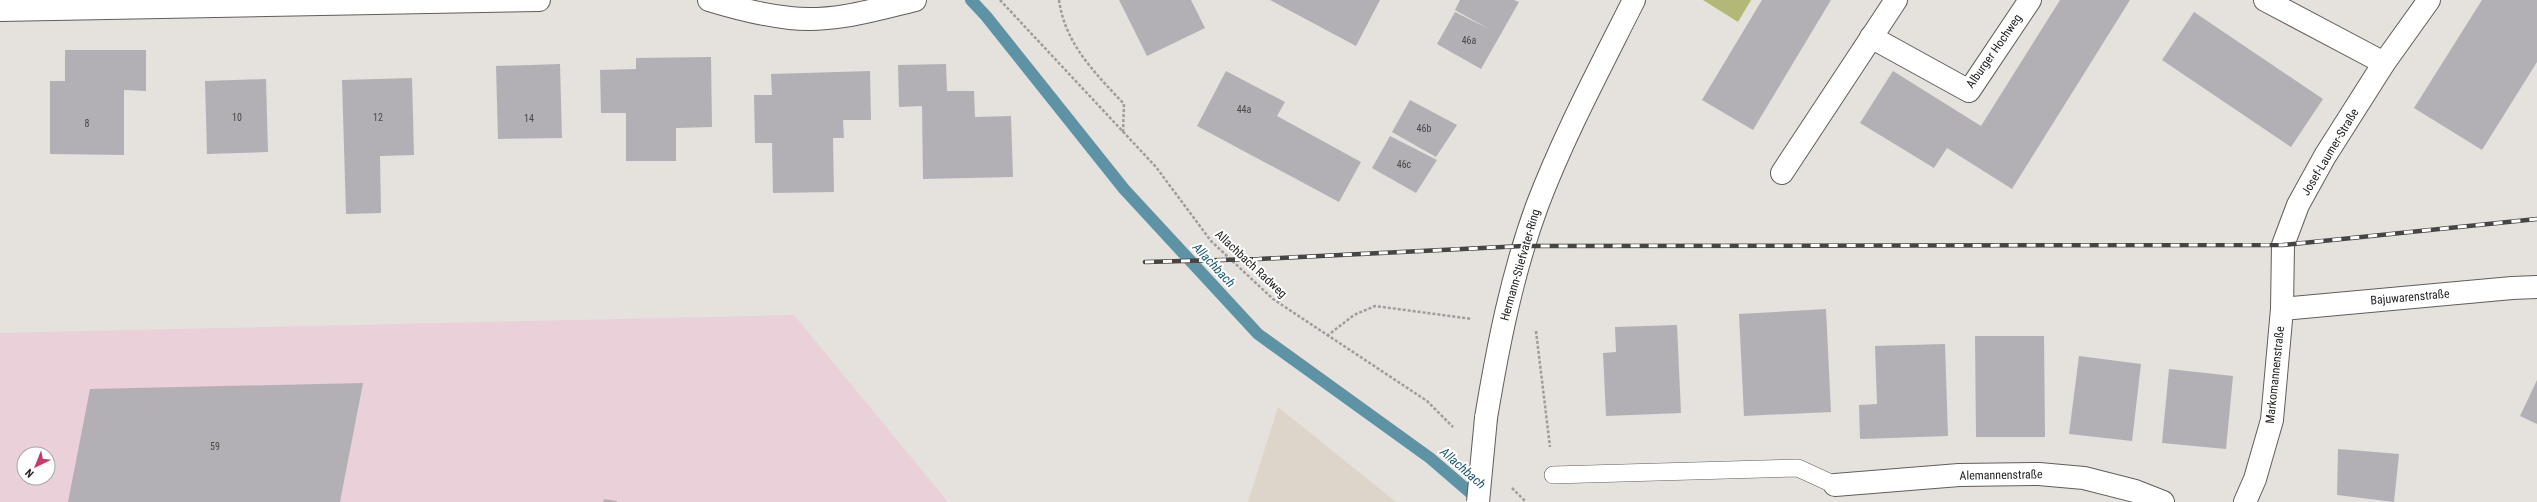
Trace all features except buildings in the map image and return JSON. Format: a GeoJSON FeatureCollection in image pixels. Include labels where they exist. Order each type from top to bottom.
{"type":"FeatureCollection","features":[{"type":"Feature","properties":{"kind":"street"},"geometry":{"type":"LineString","coordinates":[[0,10],[539,0]]}},
{"type":"Feature","properties":{"kind":"street"},"geometry":{"type":"LineString","coordinates":[[709,0],[744,10],[791,18],[833,17],[915,0]]}},
{"type":"Feature","properties":{"kind":"street","name":"Hermann-Stiefvater-Ring"},"geometry":{"type":"LineString","coordinates":[[1478,502],[1486,418],[1503,324],[1524,246],[1538,206],[1568,134],[1634,0]]}},
{"type":"Feature","properties":{"kind":"street"},"geometry":{"type":"LineString","coordinates":[[1782,173],[1896,0]]}},
{"type":"Feature","properties":{"kind":"street","name":"Alburger Hochweg"},"geometry":{"type":"LineString","coordinates":[[1871,37],[1969,91],[2030,0]]}},
{"type":"Feature","properties":{"kind":"street"},"geometry":{"type":"LineString","coordinates":[[2266,0],[2384,63]]}},
{"type":"Feature","properties":{"kind":"street","name":"Josef-Laumer-Straße"},"geometry":{"type":"LineString","coordinates":[[2283,245],[2298,205],[2321,163],[2384,63],[2429,0]]}},
{"type":"Feature","properties":{"kind":"street","name":"Markomannenstraße"},"geometry":{"type":"LineString","coordinates":[[2245,502],[2255,479],[2272,420],[2282,309],[2283,245]]}},
{"type":"Feature","properties":{"kind":"street","name":"Bajuwarenstraße"},"geometry":{"type":"LineString","coordinates":[[2282,309],[2537,287]]}},
{"type":"Feature","properties":{"kind":"street","name":"Alemannenstraße"},"geometry":{"type":"LineString","coordinates":[[1835,485],[1959,475],[2039,474],[2084,478],[2135,491],[2163,502]]}},
{"type":"Feature","properties":{"kind":"lane"},"geometry":{"type":"LineString","coordinates":[[1553,474],[1798,468],[1835,485]]}},
{"type":"Feature","properties":{"kind":"path","name":"Allachbach Radweg"},"geometry":{"type":"LineString","coordinates":[[1000,0],[1156,168],[1211,241],[1273,299],[1326,336],[1427,401],[1454,429]]}},
{"type":"Feature","properties":{"kind":"path"},"geometry":{"type":"LineString","coordinates":[[1059,0],[1061,18],[1073,43],[1089,67],[1124,104],[1123,133]]}},
{"type":"Feature","properties":{"kind":"path"},"geometry":{"type":"LineString","coordinates":[[1326,336],[1354,315],[1375,306],[1503,324],[1536,331],[1553,474]]}},
{"type":"Feature","properties":{"kind":"path"},"geometry":{"type":"LineString","coordinates":[[1509,485],[1526,502]]}},
{"type":"Feature","properties":{"kind":"shaded area"},"geometry":{"type":"Polygon","coordinates":[[[794,315],[948,502],[0,502],[0,333],[794,315]]]}},
{"type":"Feature","properties":{"kind":"shaded area"},"geometry":{"type":"Polygon","coordinates":[[[1278,407],[1396,502],[1248,502],[1278,407]]]}},
{"type":"Feature","properties":{"kind":"green space"},"geometry":{"type":"Polygon","coordinates":[[[1703,0],[1751,0],[1738,22],[1703,0]]]}},
{"type":"Feature","properties":{"kind":"waterway","name":"Allachbach"},"geometry":{"type":"LineString","coordinates":[[971,0],[986,16],[1124,189],[1258,334],[1430,458],[1480,501]]}},
{"type":"Feature","properties":{"kind":"railway"},"geometry":{"type":"LineString","coordinates":[[1145,262],[1259,259],[1523,246],[2283,245],[2537,219]]}}]}
